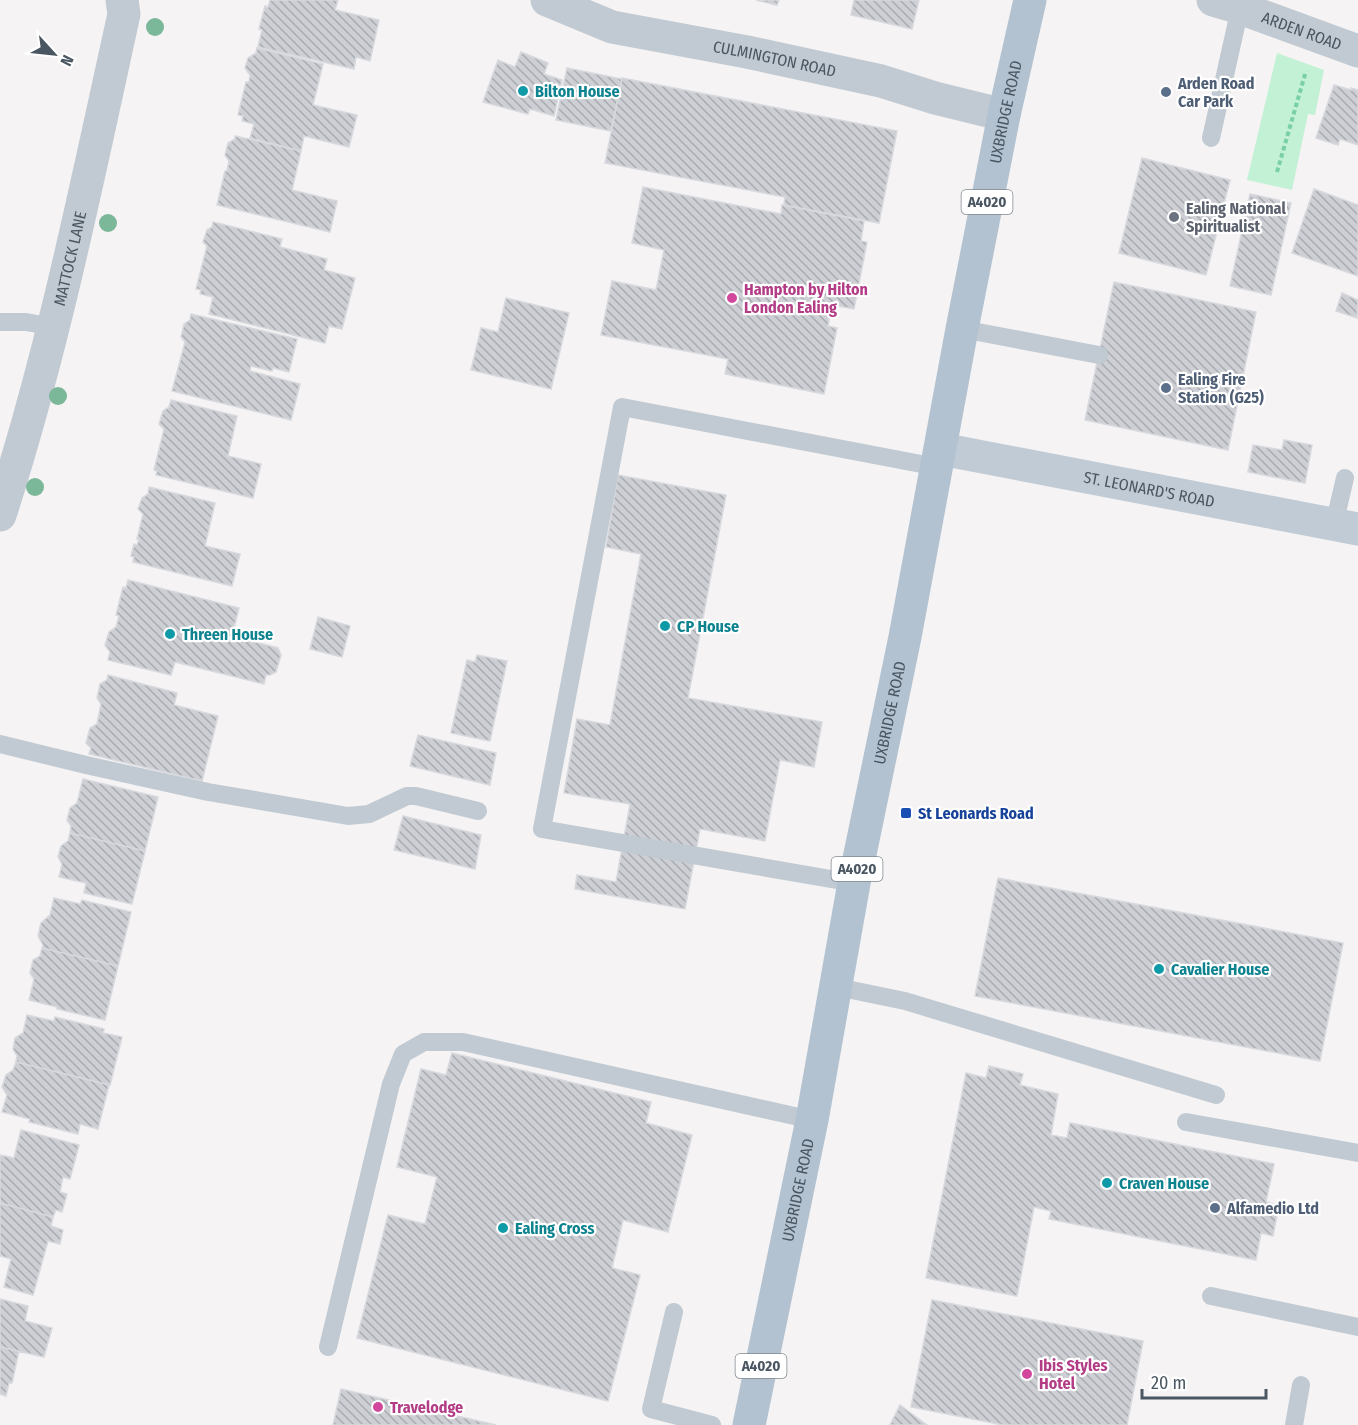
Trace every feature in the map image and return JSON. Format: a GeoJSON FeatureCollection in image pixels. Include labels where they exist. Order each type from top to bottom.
{"type":"FeatureCollection","features":[{"type":"Feature","properties":{"kind":"main road","name":"UXBRIDGE ROAD"},"geometry":{"type":"LineString","coordinates":[[749,1425],[812,1120],[854,883],[903,648],[1004,115],[1030,0]]}},
{"type":"Feature","properties":{"kind":"street","name":"CULMINGTON ROAD"},"geometry":{"type":"LineString","coordinates":[[547,0],[612,27],[747,52],[881,81],[935,98],[1004,115]]}},
{"type":"Feature","properties":{"kind":"street","name":"ARDEN ROAD"},"geometry":{"type":"LineString","coordinates":[[1227,4],[1358,51]]}},
{"type":"Feature","properties":{"kind":"street","name":"MATTOCK LANE"},"geometry":{"type":"LineString","coordinates":[[0,515],[8,466],[54,327],[123,7]]}},
{"type":"Feature","properties":{"kind":"street","name":"ST. LEONARD'S ROAD"},"geometry":{"type":"LineString","coordinates":[[939,458],[1346,527]]}},
{"type":"Feature","properties":{"kind":"lane"},"geometry":{"type":"LineString","coordinates":[[1211,138],[1227,4]]}},
{"type":"Feature","properties":{"kind":"lane"},"geometry":{"type":"LineString","coordinates":[[0,322],[26,322],[54,327]]}},
{"type":"Feature","properties":{"kind":"lane"},"geometry":{"type":"LineString","coordinates":[[962,329],[1099,355]]}},
{"type":"Feature","properties":{"kind":"lane"},"geometry":{"type":"LineString","coordinates":[[854,883],[542,829],[622,407],[939,458]]}},
{"type":"Feature","properties":{"kind":"lane"},"geometry":{"type":"LineString","coordinates":[[1346,478],[1346,527]]}},
{"type":"Feature","properties":{"kind":"lane"},"geometry":{"type":"LineString","coordinates":[[0,744],[208,792],[348,816],[369,814],[407,796],[416,796],[478,811]]}},
{"type":"Feature","properties":{"kind":"lane"},"geometry":{"type":"LineString","coordinates":[[837,987],[905,1001],[1216,1095]]}},
{"type":"Feature","properties":{"kind":"lane"},"geometry":{"type":"LineString","coordinates":[[327,1347],[391,1084],[403,1054],[424,1042],[463,1042],[812,1120]]}},
{"type":"Feature","properties":{"kind":"lane"},"geometry":{"type":"LineString","coordinates":[[1186,1122],[1358,1153]]}},
{"type":"Feature","properties":{"kind":"lane"},"geometry":{"type":"LineString","coordinates":[[1210,1296],[1358,1327]]}},
{"type":"Feature","properties":{"kind":"lane"},"geometry":{"type":"LineString","coordinates":[[674,1312],[651,1409],[712,1425]]}},
{"type":"Feature","properties":{"kind":"lane"},"geometry":{"type":"LineString","coordinates":[[1294,1425],[1301,1385]]}},
{"type":"Feature","properties":{"kind":"path"},"geometry":{"type":"LineString","coordinates":[[1277,172],[1316,36]]}},
{"type":"Feature","properties":{"kind":"green space"},"geometry":{"type":"Polygon","coordinates":[[[1277,53],[1324,70],[1315,115],[1308,114],[1292,190],[1247,180],[1277,53]]]}},
{"type":"Feature","properties":{"kind":"building"},"geometry":{"type":"Polygon","coordinates":[[[270,0],[338,0],[335,10],[379,20],[370,61],[356,57],[354,69],[258,47],[262,30],[259,29],[265,6],[268,7],[270,0]]]}},
{"type":"Feature","properties":{"kind":"building"},"geometry":{"type":"Polygon","coordinates":[[[756,0],[779,0],[777,5],[756,0]]]}},
{"type":"Feature","properties":{"kind":"building"},"geometry":{"type":"Polygon","coordinates":[[[854,0],[919,0],[912,29],[851,15],[854,0]]]}},
{"type":"Feature","properties":{"kind":"building"},"geometry":{"type":"Polygon","coordinates":[[[257,48],[323,64],[313,105],[357,115],[349,147],[304,136],[301,151],[250,138],[254,124],[242,121],[243,116],[238,115],[246,82],[249,82],[250,75],[245,68],[248,58],[256,53],[257,48]]]}},
{"type":"Feature","properties":{"kind":"building","name":"Bilton House"},"geometry":{"type":"Polygon","coordinates":[[[521,52],[548,63],[544,74],[562,80],[554,116],[530,109],[528,114],[483,102],[498,60],[515,67],[521,52]]]}},
{"type":"Feature","properties":{"kind":"building"},"geometry":{"type":"Polygon","coordinates":[[[567,68],[622,79],[611,131],[556,120],[567,68]]]}},
{"type":"Feature","properties":{"kind":"building"},"geometry":{"type":"Polygon","coordinates":[[[622,78],[897,131],[879,223],[784,205],[785,197],[605,163],[622,78]]]}},
{"type":"Feature","properties":{"kind":"building"},"geometry":{"type":"Polygon","coordinates":[[[1334,85],[1358,90],[1358,145],[1340,139],[1338,145],[1316,138],[1334,85]]]}},
{"type":"Feature","properties":{"kind":"building"},"geometry":{"type":"Polygon","coordinates":[[[235,136],[301,151],[292,190],[337,201],[330,232],[217,205],[229,161],[225,155],[228,143],[235,139],[235,136]]]}},
{"type":"Feature","properties":{"kind":"building","name":"Ealing National Spiritualist"},"geometry":{"type":"Polygon","coordinates":[[[1142,158],[1230,180],[1206,275],[1119,253],[1142,158]]]}},
{"type":"Feature","properties":{"kind":"building","name":"Hampton by Hilton London Ealing"},"geometry":{"type":"Polygon","coordinates":[[[643,187],[781,214],[782,205],[864,221],[861,241],[867,242],[854,309],[832,305],[828,326],[837,328],[824,394],[725,374],[728,359],[601,335],[612,281],[656,290],[664,250],[632,243],[643,187]]]}},
{"type":"Feature","properties":{"kind":"building"},"geometry":{"type":"Polygon","coordinates":[[[1314,189],[1358,205],[1358,276],[1292,253],[1314,189]]]}},
{"type":"Feature","properties":{"kind":"building"},"geometry":{"type":"Polygon","coordinates":[[[1250,194],[1291,203],[1271,295],[1230,286],[1250,194]]]}},
{"type":"Feature","properties":{"kind":"building"},"geometry":{"type":"Polygon","coordinates":[[[213,222],[282,239],[280,247],[327,259],[324,270],[355,278],[342,329],[329,326],[325,343],[209,314],[213,297],[200,294],[201,290],[196,289],[207,246],[203,242],[213,222]]]}},
{"type":"Feature","properties":{"kind":"building","name":"Ealing Fire Station (G25)"},"geometry":{"type":"Polygon","coordinates":[[[1114,282],[1256,312],[1228,450],[1085,420],[1114,282]]]}},
{"type":"Feature","properties":{"kind":"building"},"geometry":{"type":"Polygon","coordinates":[[[1342,293],[1358,300],[1357,318],[1336,311],[1342,293]]]}},
{"type":"Feature","properties":{"kind":"building"},"geometry":{"type":"Polygon","coordinates":[[[506,298],[569,313],[551,389],[471,370],[481,328],[498,332],[506,298]]]}},
{"type":"Feature","properties":{"kind":"building"},"geometry":{"type":"Polygon","coordinates":[[[191,314],[297,339],[289,372],[251,366],[250,371],[300,384],[291,420],[172,391],[185,342],[181,337],[184,324],[190,320],[191,314]]]}},
{"type":"Feature","properties":{"kind":"building"},"geometry":{"type":"Polygon","coordinates":[[[171,400],[237,416],[228,456],[261,464],[253,498],[156,475],[157,471],[154,470],[164,429],[159,424],[163,411],[169,407],[171,400]]]}},
{"type":"Feature","properties":{"kind":"building"},"geometry":{"type":"Polygon","coordinates":[[[1284,440],[1312,445],[1305,483],[1248,472],[1253,445],[1282,450],[1284,440]]]}},
{"type":"Feature","properties":{"kind":"building","name":"CP House"},"geometry":{"type":"Polygon","coordinates":[[[618,475],[726,495],[688,698],[822,722],[814,767],[780,760],[765,841],[700,829],[685,909],[575,889],[577,875],[616,882],[630,804],[564,793],[577,719],[610,725],[641,554],[606,547],[618,475]]]}},
{"type":"Feature","properties":{"kind":"building"},"geometry":{"type":"Polygon","coordinates":[[[149,487],[215,503],[205,546],[240,554],[232,586],[133,562],[134,557],[131,556],[134,544],[137,545],[139,539],[137,539],[143,514],[138,509],[142,498],[148,494],[149,487]]]}},
{"type":"Feature","properties":{"kind":"building","name":"Threen House"},"geometry":{"type":"Polygon","coordinates":[[[128,580],[239,608],[232,636],[278,648],[281,655],[276,672],[266,675],[264,684],[175,662],[171,675],[108,660],[110,652],[105,645],[109,632],[116,627],[119,616],[116,615],[123,587],[126,588],[128,580]]]}},
{"type":"Feature","properties":{"kind":"building"},"geometry":{"type":"Polygon","coordinates":[[[318,617],[350,626],[342,657],[310,649],[318,617]]]}},
{"type":"Feature","properties":{"kind":"building"},"geometry":{"type":"Polygon","coordinates":[[[477,655],[507,661],[490,741],[451,733],[467,660],[475,662],[477,655]]]}},
{"type":"Feature","properties":{"kind":"building"},"geometry":{"type":"Polygon","coordinates":[[[108,675],[177,693],[174,705],[218,716],[202,781],[89,754],[91,748],[86,743],[90,728],[97,724],[101,704],[97,698],[100,684],[107,680],[108,675]]]}},
{"type":"Feature","properties":{"kind":"building"},"geometry":{"type":"Polygon","coordinates":[[[418,735],[496,753],[490,785],[410,766],[418,735]]]}},
{"type":"Feature","properties":{"kind":"building"},"geometry":{"type":"Polygon","coordinates":[[[83,779],[158,797],[145,851],[70,833],[71,826],[67,820],[70,808],[77,803],[83,779]]]}},
{"type":"Feature","properties":{"kind":"building"},"geometry":{"type":"Polygon","coordinates":[[[403,816],[481,835],[475,869],[394,850],[403,816]]]}},
{"type":"Feature","properties":{"kind":"building"},"geometry":{"type":"Polygon","coordinates":[[[70,833],[145,851],[132,904],[84,893],[86,883],[59,877],[62,864],[58,857],[61,846],[68,841],[70,833]]]}},
{"type":"Feature","properties":{"kind":"building","name":"Cavalier House"},"geometry":{"type":"Polygon","coordinates":[[[998,878],[1343,943],[1320,1061],[975,996],[998,878]]]}},
{"type":"Feature","properties":{"kind":"building"},"geometry":{"type":"Polygon","coordinates":[[[54,898],[80,904],[82,900],[131,912],[118,966],[42,948],[43,945],[38,936],[41,923],[50,915],[54,898]]]}},
{"type":"Feature","properties":{"kind":"building"},"geometry":{"type":"Polygon","coordinates":[[[42,948],[118,966],[105,1020],[29,1000],[34,979],[30,973],[33,960],[40,956],[42,948]]]}},
{"type":"Feature","properties":{"kind":"building"},"geometry":{"type":"Polygon","coordinates":[[[27,1015],[54,1021],[55,1017],[104,1029],[103,1033],[122,1037],[110,1085],[16,1062],[17,1056],[13,1049],[15,1038],[23,1033],[27,1015]]]}},
{"type":"Feature","properties":{"kind":"building","name":"Ealing Cross"},"geometry":{"type":"Polygon","coordinates":[[[452,1053],[651,1102],[646,1123],[692,1135],[668,1232],[623,1220],[612,1268],[640,1275],[608,1401],[357,1338],[388,1215],[425,1224],[437,1177],[397,1167],[421,1069],[446,1075],[452,1053]]]}},
{"type":"Feature","properties":{"kind":"building"},"geometry":{"type":"Polygon","coordinates":[[[16,1062],[109,1085],[98,1129],[80,1124],[78,1134],[29,1122],[30,1119],[2,1112],[7,1095],[2,1087],[6,1075],[13,1070],[16,1062]]]}},
{"type":"Feature","properties":{"kind":"building","name":"Craven House"},"geometry":{"type":"Polygon","coordinates":[[[989,1066],[1023,1074],[1020,1085],[1058,1094],[1051,1135],[1067,1138],[1070,1123],[1274,1164],[1266,1202],[1279,1205],[1273,1236],[1261,1233],[1256,1260],[1049,1219],[1051,1211],[1034,1207],[1017,1296],[926,1278],[966,1073],[986,1078],[989,1066]]]}},
{"type":"Feature","properties":{"kind":"building"},"geometry":{"type":"Polygon","coordinates":[[[21,1130],[79,1145],[70,1179],[63,1177],[60,1192],[67,1194],[62,1212],[56,1210],[53,1217],[0,1203],[0,1155],[14,1158],[21,1130]]]}},
{"type":"Feature","properties":{"kind":"building"},"geometry":{"type":"Polygon","coordinates":[[[0,1203],[53,1217],[51,1226],[63,1230],[60,1244],[48,1241],[33,1295],[4,1287],[11,1259],[0,1256],[0,1203]]]}},
{"type":"Feature","properties":{"kind":"building"},"geometry":{"type":"Polygon","coordinates":[[[0,1299],[28,1306],[25,1321],[52,1328],[44,1357],[0,1347],[0,1299]]]}},
{"type":"Feature","properties":{"kind":"building","name":"Ibis Styles Hotel"},"geometry":{"type":"Polygon","coordinates":[[[932,1300],[1143,1341],[1127,1425],[1003,1425],[911,1407],[932,1300]]]}},
{"type":"Feature","properties":{"kind":"building"},"geometry":{"type":"Polygon","coordinates":[[[0,1347],[19,1351],[12,1383],[9,1383],[6,1396],[0,1394],[0,1347]]]}},
{"type":"Feature","properties":{"kind":"building","name":"Travelodge"},"geometry":{"type":"Polygon","coordinates":[[[341,1389],[496,1425],[333,1425],[341,1389]]]}},
{"type":"Feature","properties":{"kind":"building"},"geometry":{"type":"Polygon","coordinates":[[[900,1405],[927,1425],[890,1425],[900,1405]]]}},
{"type":"Feature","properties":{"kind":"place","name":"Bilton House"},"geometry":{"type":"Point","coordinates":[523,91]}},
{"type":"Feature","properties":{"kind":"place","name":"Arden Road Car Park"},"geometry":{"type":"Point","coordinates":[1166,92]}},
{"type":"Feature","properties":{"kind":"place","name":"Ealing National Spiritualist"},"geometry":{"type":"Point","coordinates":[1174,217]}},
{"type":"Feature","properties":{"kind":"place","name":"Hampton by Hilton London Ealing"},"geometry":{"type":"Point","coordinates":[732,298]}},
{"type":"Feature","properties":{"kind":"place","name":"Ealing Fire Station (G25)"},"geometry":{"type":"Point","coordinates":[1166,388]}},
{"type":"Feature","properties":{"kind":"place","name":"CP House"},"geometry":{"type":"Point","coordinates":[665,626]}},
{"type":"Feature","properties":{"kind":"place","name":"Threen House"},"geometry":{"type":"Point","coordinates":[170,634]}},
{"type":"Feature","properties":{"kind":"place","name":"St Leonards Road"},"geometry":{"type":"Point","coordinates":[906,813]}},
{"type":"Feature","properties":{"kind":"place","name":"Cavalier House"},"geometry":{"type":"Point","coordinates":[1159,969]}},
{"type":"Feature","properties":{"kind":"place","name":"Craven House"},"geometry":{"type":"Point","coordinates":[1107,1183]}},
{"type":"Feature","properties":{"kind":"place","name":"Alfamedio Ltd"},"geometry":{"type":"Point","coordinates":[1215,1208]}},
{"type":"Feature","properties":{"kind":"place","name":"Ealing Cross"},"geometry":{"type":"Point","coordinates":[503,1228]}},
{"type":"Feature","properties":{"kind":"place","name":"Ibis Styles Hotel"},"geometry":{"type":"Point","coordinates":[1027,1374]}},
{"type":"Feature","properties":{"kind":"place","name":"Travelodge"},"geometry":{"type":"Point","coordinates":[378,1407]}}]}
